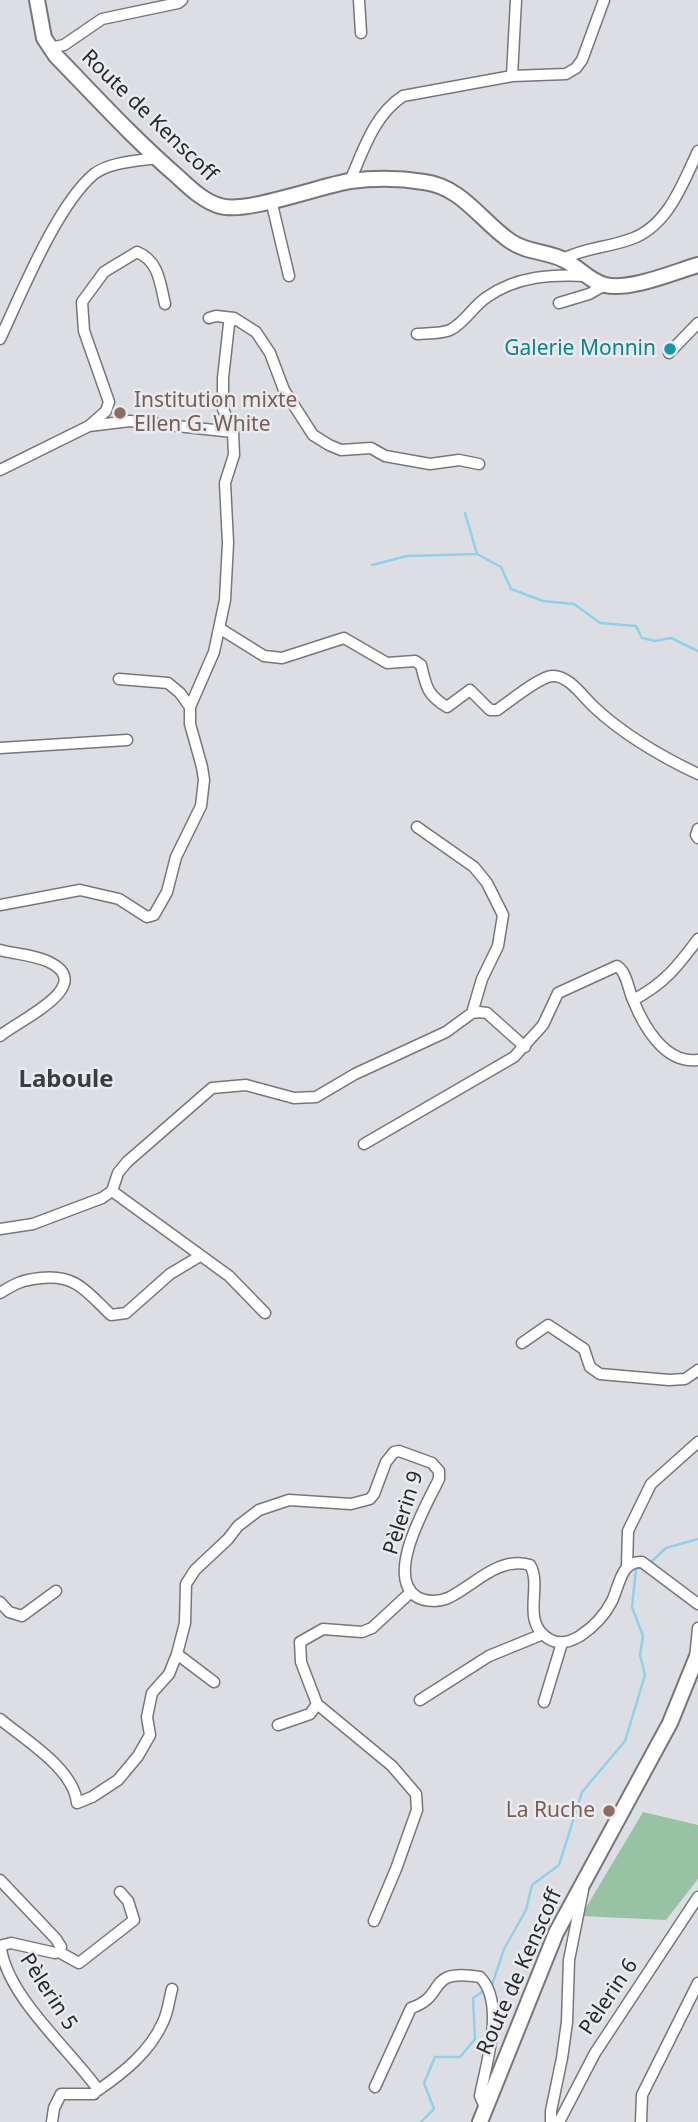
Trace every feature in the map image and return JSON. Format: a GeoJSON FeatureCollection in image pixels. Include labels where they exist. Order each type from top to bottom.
{"type":"FeatureCollection","features":[{"type":"Feature","properties":{"kind":"main road","name":"Route de Kenscoff"},"geometry":{"type":"LineString","coordinates":[[37,0],[44,38],[49,48],[157,158],[206,200],[223,207],[246,207],[350,181],[380,179],[425,182],[448,188],[510,241],[531,252],[563,259],[605,285]]}},
{"type":"Feature","properties":{"kind":"main road"},"geometry":{"type":"LineString","coordinates":[[605,285],[645,281],[698,265]]}},
{"type":"Feature","properties":{"kind":"main road","name":"Route de Kenscoff"},"geometry":{"type":"LineString","coordinates":[[480,2122],[556,1933],[670,1723],[697,1657]]}},
{"type":"Feature","properties":{"kind":"street"},"geometry":{"type":"LineString","coordinates":[[49,48],[64,45],[102,19],[182,0]]}},
{"type":"Feature","properties":{"kind":"street"},"geometry":{"type":"LineString","coordinates":[[359,0],[361,33]]}},
{"type":"Feature","properties":{"kind":"street"},"geometry":{"type":"LineString","coordinates":[[512,76],[516,0]]}},
{"type":"Feature","properties":{"kind":"street"},"geometry":{"type":"LineString","coordinates":[[350,181],[377,123],[394,102],[414,93],[512,76],[566,74],[576,68],[582,60],[604,0]]}},
{"type":"Feature","properties":{"kind":"street"},"geometry":{"type":"LineString","coordinates":[[563,259],[581,250],[633,239],[656,222],[680,191],[698,151]]}},
{"type":"Feature","properties":{"kind":"street"},"geometry":{"type":"LineString","coordinates":[[0,339],[61,214],[86,183],[95,173],[117,165],[157,158]]}},
{"type":"Feature","properties":{"kind":"street"},"geometry":{"type":"LineString","coordinates":[[271,200],[289,276]]}},
{"type":"Feature","properties":{"kind":"street"},"geometry":{"type":"LineString","coordinates":[[0,470],[89,426],[106,411],[109,402],[84,331],[82,302],[104,272],[137,252],[148,256],[158,272],[165,304]]}},
{"type":"Feature","properties":{"kind":"street"},"geometry":{"type":"LineString","coordinates":[[417,334],[448,331],[486,297],[516,283],[540,276],[588,276]]}},
{"type":"Feature","properties":{"kind":"street"},"geometry":{"type":"LineString","coordinates":[[559,303],[589,294],[605,285]]}},
{"type":"Feature","properties":{"kind":"street"},"geometry":{"type":"LineString","coordinates":[[0,905],[80,890],[119,899],[150,917],[160,905],[174,874],[177,857],[201,806],[203,794],[202,767],[190,724],[190,708],[208,667],[225,600],[228,542],[225,483],[234,455],[233,432],[223,408],[223,378],[229,324],[234,317]]}},
{"type":"Feature","properties":{"kind":"street"},"geometry":{"type":"LineString","coordinates":[[209,318],[234,317],[256,332],[270,353],[284,390],[313,435],[329,445],[341,450],[371,449],[385,456],[430,464],[459,460],[478,464]]}},
{"type":"Feature","properties":{"kind":"street"},"geometry":{"type":"LineString","coordinates":[[669,353],[698,323]]}},
{"type":"Feature","properties":{"kind":"street"},"geometry":{"type":"LineString","coordinates":[[89,426],[130,421],[233,432]]}},
{"type":"Feature","properties":{"kind":"street"},"geometry":{"type":"LineString","coordinates":[[219,628],[271,658],[282,658],[344,638],[387,663],[415,661],[421,665],[426,687],[433,699],[447,707],[470,690],[490,710],[497,710],[546,677],[564,678],[618,728],[654,753],[698,775]]}},
{"type":"Feature","properties":{"kind":"street"},"geometry":{"type":"LineString","coordinates":[[118,679],[168,683],[180,693],[190,708]]}},
{"type":"Feature","properties":{"kind":"street"},"geometry":{"type":"LineString","coordinates":[[0,748],[127,740]]}},
{"type":"Feature","properties":{"kind":"street"},"geometry":{"type":"LineString","coordinates":[[417,827],[474,867],[487,883],[503,915],[498,946],[482,979],[472,1013]]}},
{"type":"Feature","properties":{"kind":"street"},"geometry":{"type":"LineString","coordinates":[[698,829],[698,838]]}},
{"type":"Feature","properties":{"kind":"street"},"geometry":{"type":"LineString","coordinates":[[633,1000],[656,988],[676,968],[698,939]]}},
{"type":"Feature","properties":{"kind":"street"},"geometry":{"type":"LineString","coordinates":[[0,950],[50,962],[64,977],[64,985],[60,994],[51,1002],[0,1036]]}},
{"type":"Feature","properties":{"kind":"street"},"geometry":{"type":"LineString","coordinates":[[365,1144],[499,1067],[525,1047],[543,1025],[558,993],[617,966],[623,970],[633,1000],[647,1028],[663,1048],[688,1061],[698,1060]]}},
{"type":"Feature","properties":{"kind":"street"},"geometry":{"type":"LineString","coordinates":[[0,1229],[33,1224],[102,1198],[112,1191],[118,1173],[128,1162],[212,1088],[246,1085],[294,1098],[316,1097],[365,1069],[446,1032],[472,1013],[487,1013],[525,1047]]}},
{"type":"Feature","properties":{"kind":"street"},"geometry":{"type":"LineString","coordinates":[[112,1191],[229,1276],[265,1313]]}},
{"type":"Feature","properties":{"kind":"street"},"geometry":{"type":"LineString","coordinates":[[0,1293],[20,1280],[60,1276],[82,1287],[111,1315],[126,1313],[170,1274],[200,1256]]}},
{"type":"Feature","properties":{"kind":"street"},"geometry":{"type":"LineString","coordinates":[[522,1343],[548,1325],[584,1349],[590,1367],[600,1374],[669,1380],[685,1379],[698,1370]]}},
{"type":"Feature","properties":{"kind":"street"},"geometry":{"type":"LineString","coordinates":[[373,1921],[396,1870],[417,1810],[416,1794],[391,1766],[317,1704],[301,1662],[300,1642],[323,1629],[362,1632],[372,1628],[411,1592],[421,1600],[447,1598],[497,1567],[523,1563],[530,1565],[533,1570],[533,1604],[536,1622],[543,1634],[552,1641],[562,1643],[581,1636],[597,1622],[612,1602],[627,1566],[628,1531],[650,1484],[698,1442]]}},
{"type":"Feature","properties":{"kind":"street","name":"Pèlerin 9"},"geometry":{"type":"LineString","coordinates":[[177,1654],[185,1623],[186,1584],[195,1570],[238,1526],[259,1510],[289,1500],[352,1504],[370,1499],[386,1462],[394,1452],[399,1451],[437,1467],[439,1471],[439,1479],[409,1547],[406,1581],[411,1592]]}},
{"type":"Feature","properties":{"kind":"street"},"geometry":{"type":"LineString","coordinates":[[627,1566],[642,1562],[698,1604]]}},
{"type":"Feature","properties":{"kind":"street"},"geometry":{"type":"LineString","coordinates":[[0,1602],[9,1612],[22,1616],[56,1591]]}},
{"type":"Feature","properties":{"kind":"street"},"geometry":{"type":"LineString","coordinates":[[697,1657],[698,1628]]}},
{"type":"Feature","properties":{"kind":"street"},"geometry":{"type":"LineString","coordinates":[[420,1700],[500,1649],[543,1634]]}},
{"type":"Feature","properties":{"kind":"street"},"geometry":{"type":"LineString","coordinates":[[544,1702],[562,1643]]}},
{"type":"Feature","properties":{"kind":"street"},"geometry":{"type":"LineString","coordinates":[[0,1719],[65,1774],[76,1790],[77,1803],[92,1797],[118,1780],[138,1756],[150,1735],[147,1717],[152,1693],[169,1674],[177,1654],[214,1682]]}},
{"type":"Feature","properties":{"kind":"street"},"geometry":{"type":"LineString","coordinates":[[278,1725],[310,1714],[317,1704]]}},
{"type":"Feature","properties":{"kind":"street","name":"Pèlerin 6"},"geometry":{"type":"LineString","coordinates":[[551,2122],[567,2022],[569,1960],[585,1879]]}},
{"type":"Feature","properties":{"kind":"street","name":"Pèlerin 5"},"geometry":{"type":"LineString","coordinates":[[0,1880],[61,1947],[59,1952],[11,1943],[3,1945],[1,1949],[5,1962],[42,2023],[96,2085],[97,2091]]}},
{"type":"Feature","properties":{"kind":"street"},"geometry":{"type":"LineString","coordinates":[[59,1952],[79,1963],[130,1925],[134,1916],[128,1901],[120,1892]]}},
{"type":"Feature","properties":{"kind":"street","name":"Pèlerin 6"},"geometry":{"type":"LineString","coordinates":[[559,2122],[595,2053],[698,1897]]}},
{"type":"Feature","properties":{"kind":"street"},"geometry":{"type":"LineString","coordinates":[[375,2087],[411,2008],[424,2004],[447,1975],[480,1977],[490,1994],[494,2009],[480,2096],[485,2107]]}},
{"type":"Feature","properties":{"kind":"street"},"geometry":{"type":"LineString","coordinates":[[641,2122],[642,2095],[698,1983]]}},
{"type":"Feature","properties":{"kind":"street"},"geometry":{"type":"LineString","coordinates":[[52,2122],[54,2108],[61,2094],[94,2094],[122,2074],[144,2052],[163,2022],[172,1989]]}},
{"type":"Feature","properties":{"kind":"green space"},"geometry":{"type":"Polygon","coordinates":[[[643,1812],[698,1825],[698,1879],[666,1920],[581,1916],[643,1812]]]}},
{"type":"Feature","properties":{"kind":"waterway"},"geometry":{"type":"LineString","coordinates":[[465,513],[477,554],[501,567],[511,589],[543,601],[574,604],[600,623],[636,626],[642,638],[655,641],[671,638],[698,651]]}},
{"type":"Feature","properties":{"kind":"waterway"},"geometry":{"type":"LineString","coordinates":[[372,565],[407,556],[476,554]]}},
{"type":"Feature","properties":{"kind":"waterway"},"geometry":{"type":"LineString","coordinates":[[650,1563],[666,1548],[698,1539]]}},
{"type":"Feature","properties":{"kind":"waterway"},"geometry":{"type":"LineString","coordinates":[[492,1985],[504,1949],[526,1910],[532,1885],[559,1865],[582,1792],[625,1741],[645,1675],[640,1655],[643,1636],[632,1607],[636,1569],[639,1568]]}},
{"type":"Feature","properties":{"kind":"waterway"},"geometry":{"type":"LineString","coordinates":[[421,2122],[434,2109],[424,2083],[435,2057],[460,2057],[475,2039],[473,1998],[482,1992]]}},
{"type":"Feature","properties":{"kind":"place","name":"Galerie Monnin"},"geometry":{"type":"Point","coordinates":[670,349]}},
{"type":"Feature","properties":{"kind":"place","name":"Institution mixte Ellen G. White"},"geometry":{"type":"Point","coordinates":[120,413]}},
{"type":"Feature","properties":{"kind":"place","name":"La Ruche"},"geometry":{"type":"Point","coordinates":[609,1811]}},
{"type":"Feature","properties":{"kind":"district","name":"Laboule"},"geometry":{"type":"Point","coordinates":[66,1080]}}]}
